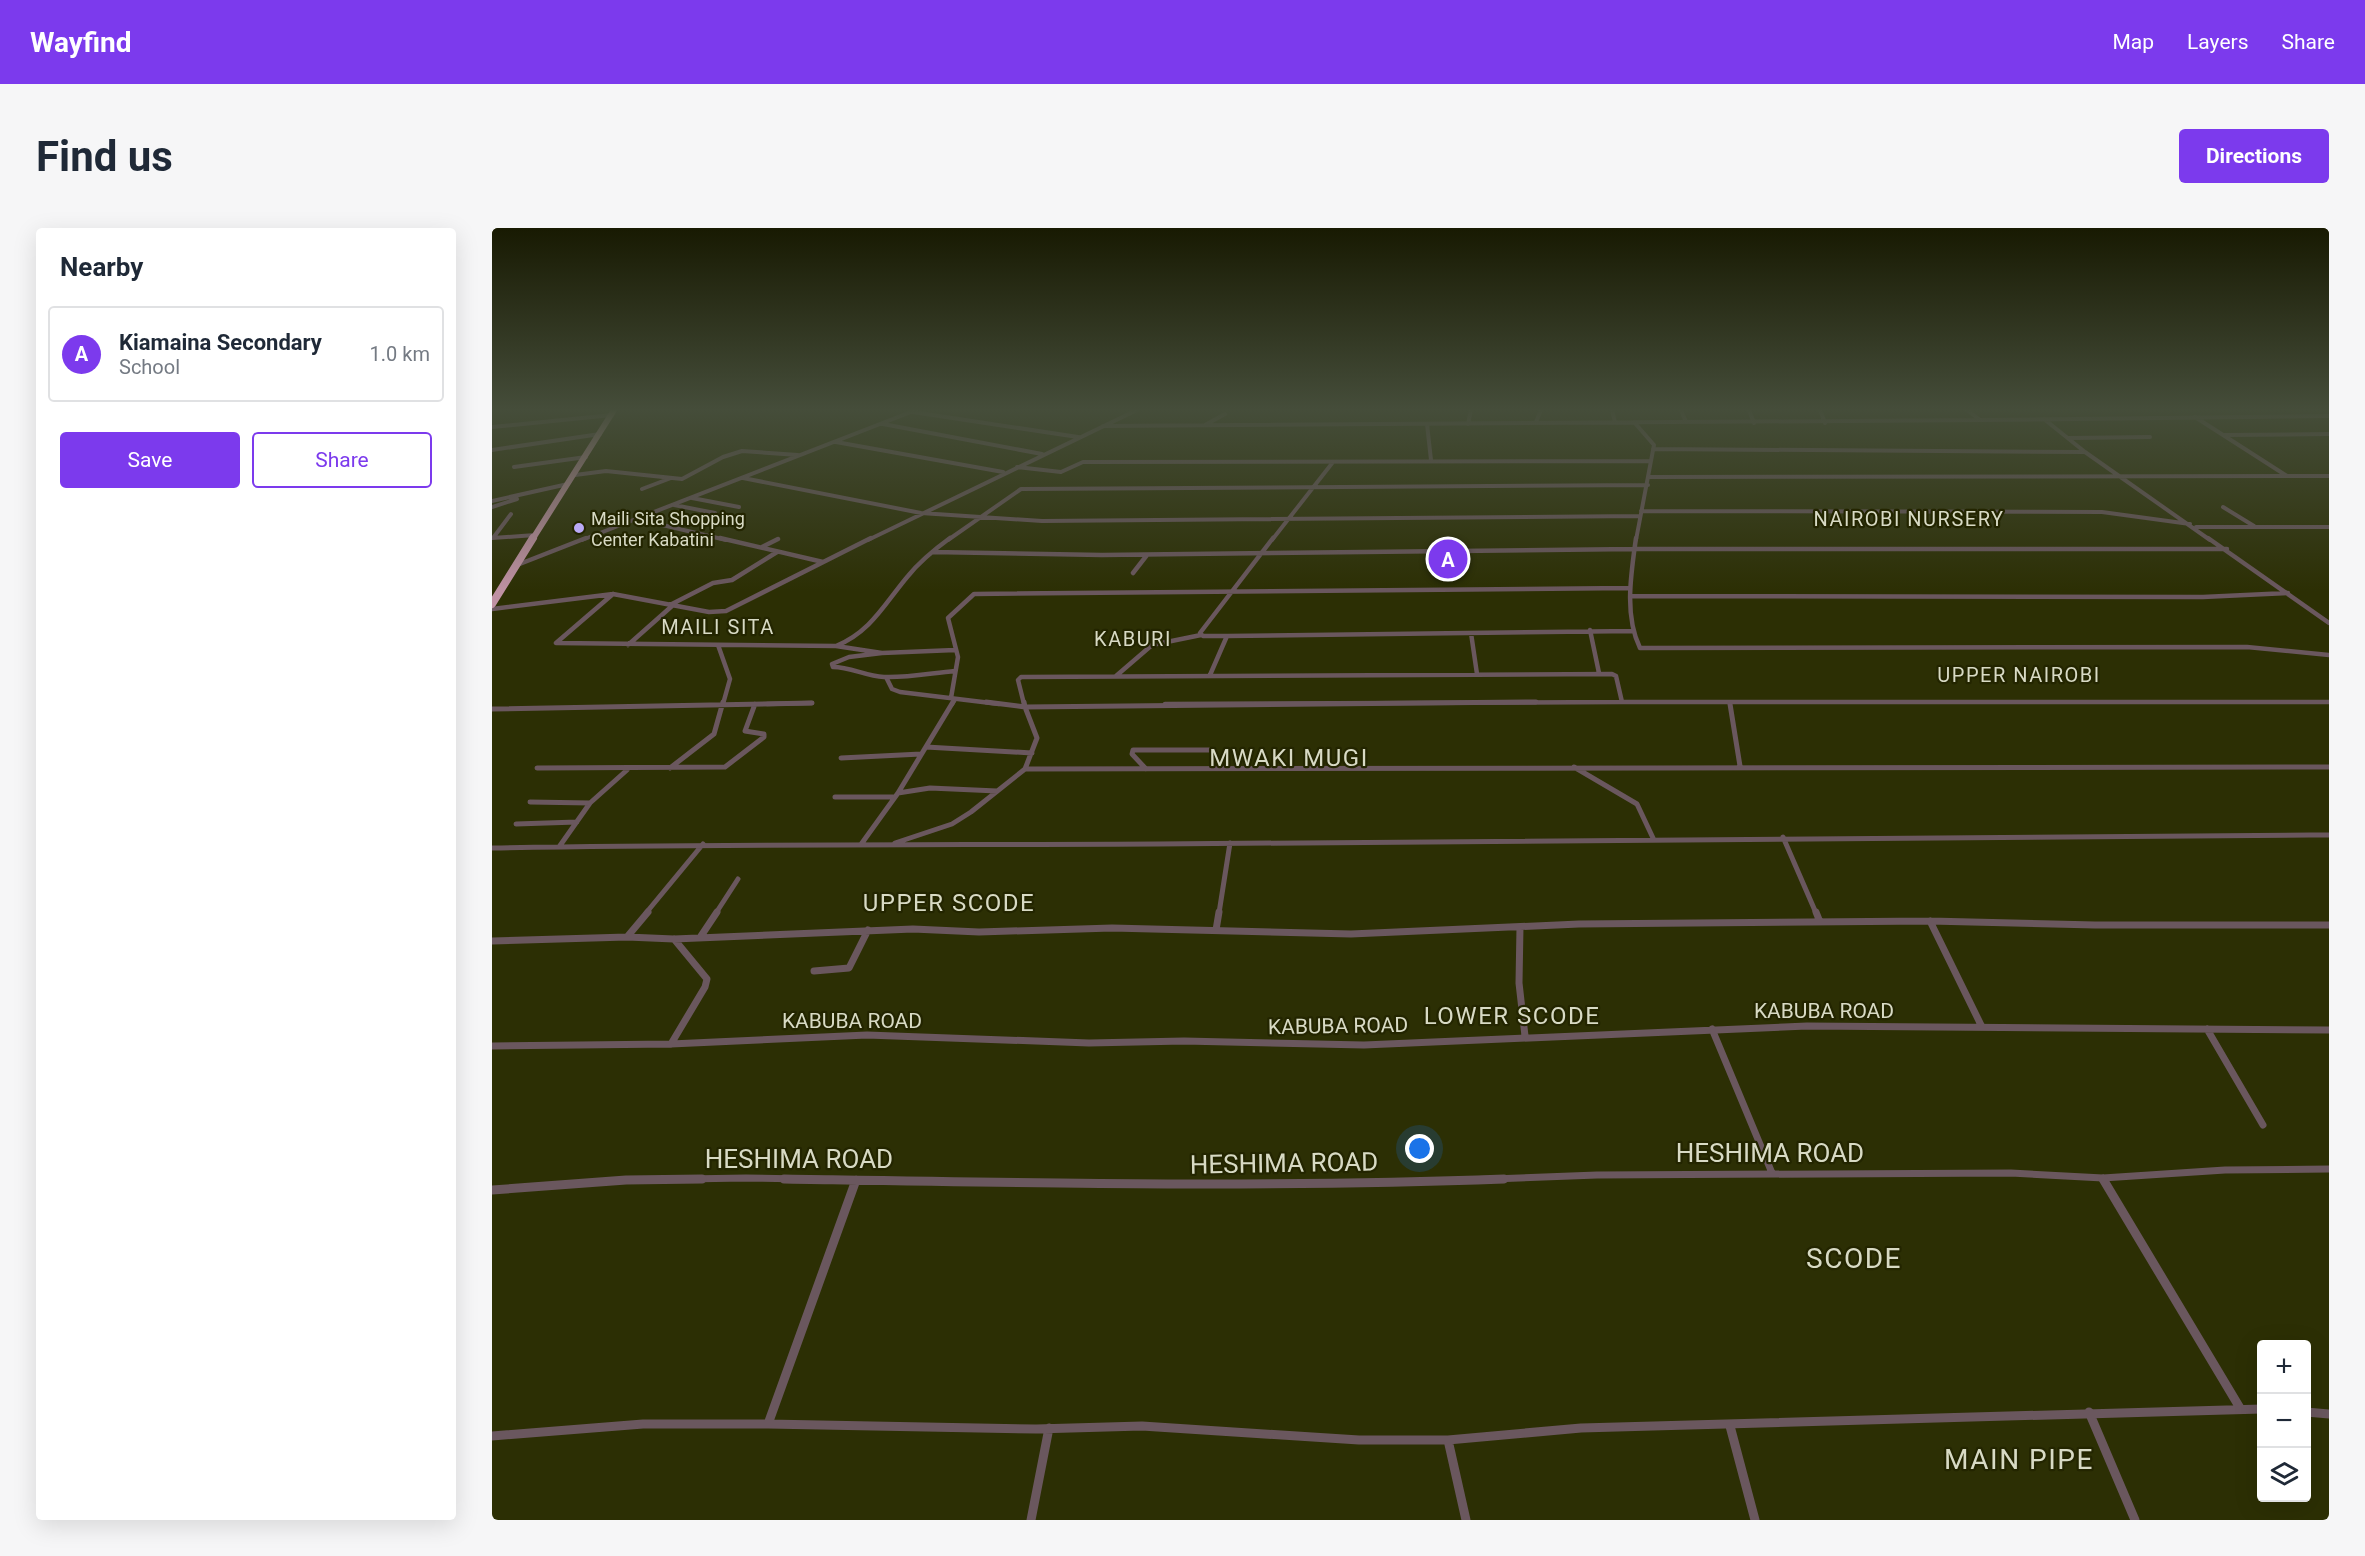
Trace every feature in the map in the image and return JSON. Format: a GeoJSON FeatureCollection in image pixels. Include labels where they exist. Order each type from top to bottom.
{"type":"FeatureCollection","features":[{"type":"Feature","properties":{"kind":"highway"},"geometry":{"type":"LineString","coordinates":[[492,606],[578,470]]}},
{"type":"Feature","properties":{"kind":"street"},"geometry":{"type":"LineString","coordinates":[[575,475],[606,471],[685,478],[699,470]]}},
{"type":"Feature","properties":{"kind":"street"},"geometry":{"type":"LineString","coordinates":[[516,566],[762,470]]}},
{"type":"Feature","properties":{"kind":"street"},"geometry":{"type":"LineString","coordinates":[[989,470],[1004,473]]}},
{"type":"Feature","properties":{"kind":"street"},"geometry":{"type":"LineString","coordinates":[[492,606],[613,594],[709,612],[726,611],[1009,470]]}},
{"type":"Feature","properties":{"kind":"street"},"geometry":{"type":"LineString","coordinates":[[1046,470],[1066,470]]}},
{"type":"Feature","properties":{"kind":"street"},"geometry":{"type":"LineString","coordinates":[[1201,635],[1200,633],[1234,592],[1259,554],[1289,520],[1326,470]]}},
{"type":"Feature","properties":{"kind":"street"},"geometry":{"type":"LineString","coordinates":[[1649,470],[1634,549],[1630,588],[1636,643],[1644,648],[2247,647],[2276,648],[2329,655]]}},
{"type":"Feature","properties":{"kind":"street"},"geometry":{"type":"LineString","coordinates":[[2113,470],[2329,623]]}},
{"type":"Feature","properties":{"kind":"street"},"geometry":{"type":"LineString","coordinates":[[2279,470],[2288,476]]}},
{"type":"Feature","properties":{"kind":"street"},"geometry":{"type":"LineString","coordinates":[[2322,476],[2329,481]]}},
{"type":"Feature","properties":{"kind":"street"},"geometry":{"type":"LineString","coordinates":[[1649,477],[2329,476]]}},
{"type":"Feature","properties":{"kind":"street"},"geometry":{"type":"LineString","coordinates":[[642,489],[671,478]]}},
{"type":"Feature","properties":{"kind":"street"},"geometry":{"type":"LineString","coordinates":[[743,478],[921,513],[979,518],[1077,521],[1289,520],[1641,513],[2102,512],[2193,526],[2329,527]]}},
{"type":"Feature","properties":{"kind":"street"},"geometry":{"type":"LineString","coordinates":[[492,501],[568,484]]}},
{"type":"Feature","properties":{"kind":"street"},"geometry":{"type":"LineString","coordinates":[[836,646],[860,633],[881,615],[903,580],[933,552],[1024,489],[1311,489],[1648,485]]}},
{"type":"Feature","properties":{"kind":"street"},"geometry":{"type":"LineString","coordinates":[[492,507],[537,491]]}},
{"type":"Feature","properties":{"kind":"street"},"geometry":{"type":"LineString","coordinates":[[691,498],[739,507]]}},
{"type":"Feature","properties":{"kind":"street"},"geometry":{"type":"LineString","coordinates":[[674,505],[715,513]]}},
{"type":"Feature","properties":{"kind":"street"},"geometry":{"type":"LineString","coordinates":[[2223,507],[2254,527]]}},
{"type":"Feature","properties":{"kind":"street"},"geometry":{"type":"LineString","coordinates":[[492,539],[511,514]]}},
{"type":"Feature","properties":{"kind":"street"},"geometry":{"type":"LineString","coordinates":[[637,519],[823,562]]}},
{"type":"Feature","properties":{"kind":"street"},"geometry":{"type":"LineString","coordinates":[[492,539],[535,535]]}},
{"type":"Feature","properties":{"kind":"street"},"geometry":{"type":"LineString","coordinates":[[761,547],[778,539]]}},
{"type":"Feature","properties":{"kind":"street"},"geometry":{"type":"LineString","coordinates":[[933,552],[1147,555],[1634,549],[2227,549]]}},
{"type":"Feature","properties":{"kind":"street"},"geometry":{"type":"LineString","coordinates":[[627,645],[671,606],[711,583],[732,580],[777,552]]}},
{"type":"Feature","properties":{"kind":"street"},"geometry":{"type":"LineString","coordinates":[[1133,573],[1147,555]]}},
{"type":"Feature","properties":{"kind":"street"},"geometry":{"type":"LineString","coordinates":[[862,843],[896,795],[953,698],[958,657],[948,618],[974,594],[1630,588]]}},
{"type":"Feature","properties":{"kind":"street"},"geometry":{"type":"LineString","coordinates":[[1631,596],[2203,597],[2288,593]]}},
{"type":"Feature","properties":{"kind":"street"},"geometry":{"type":"LineString","coordinates":[[613,594],[556,643],[836,646],[868,653],[955,650]]}},
{"type":"Feature","properties":{"kind":"street"},"geometry":{"type":"LineString","coordinates":[[1590,630],[1599,674]]}},
{"type":"Feature","properties":{"kind":"street"},"geometry":{"type":"LineString","coordinates":[[1116,676],[1152,645],[1201,635],[1634,631]]}},
{"type":"Feature","properties":{"kind":"street"},"geometry":{"type":"LineString","coordinates":[[1471,633],[1477,674]]}},
{"type":"Feature","properties":{"kind":"street"},"geometry":{"type":"LineString","coordinates":[[1210,675],[1227,636]]}},
{"type":"Feature","properties":{"kind":"street"},"geometry":{"type":"LineString","coordinates":[[670,768],[710,738],[724,704],[730,676],[718,645]]}},
{"type":"Feature","properties":{"kind":"street"},"geometry":{"type":"LineString","coordinates":[[868,653],[832,664],[833,667],[846,668],[863,675],[886,677],[955,671]]}},
{"type":"Feature","properties":{"kind":"street"},"geometry":{"type":"LineString","coordinates":[[889,845],[952,824],[1025,769],[1037,738],[1018,687],[1019,678],[1599,674],[1616,676],[1622,702]]}},
{"type":"Feature","properties":{"kind":"street"},"geometry":{"type":"LineString","coordinates":[[886,677],[892,689],[900,692],[1025,707],[1116,704],[1622,702],[1730,704],[2329,702]]}},
{"type":"Feature","properties":{"kind":"street"},"geometry":{"type":"LineString","coordinates":[[492,709],[812,703]]}},
{"type":"Feature","properties":{"kind":"street"},"geometry":{"type":"LineString","coordinates":[[537,768],[725,767],[765,735],[745,731],[755,704]]}},
{"type":"Feature","properties":{"kind":"street"},"geometry":{"type":"LineString","coordinates":[[1730,704],[1740,766]]}},
{"type":"Feature","properties":{"kind":"street"},"geometry":{"type":"LineString","coordinates":[[926,747],[1032,753]]}},
{"type":"Feature","properties":{"kind":"street"},"geometry":{"type":"LineString","coordinates":[[1146,769],[1132,754],[1133,750],[1211,750]]}},
{"type":"Feature","properties":{"kind":"street"},"geometry":{"type":"LineString","coordinates":[[841,758],[921,754]]}},
{"type":"Feature","properties":{"kind":"street"},"geometry":{"type":"LineString","coordinates":[[1025,769],[1740,766],[2329,767]]}},
{"type":"Feature","properties":{"kind":"street"},"geometry":{"type":"LineString","coordinates":[[1574,767],[1637,804],[1653,838]]}},
{"type":"Feature","properties":{"kind":"street"},"geometry":{"type":"LineString","coordinates":[[559,847],[590,803],[627,769]]}},
{"type":"Feature","properties":{"kind":"street"},"geometry":{"type":"LineString","coordinates":[[835,797],[896,795],[930,788],[997,791]]}},
{"type":"Feature","properties":{"kind":"street"},"geometry":{"type":"LineString","coordinates":[[530,802],[590,803]]}},
{"type":"Feature","properties":{"kind":"street"},"geometry":{"type":"LineString","coordinates":[[516,824],[577,822]]}},
{"type":"Feature","properties":{"kind":"street"},"geometry":{"type":"LineString","coordinates":[[492,848],[703,844],[862,843],[889,845],[2329,835]]}},
{"type":"Feature","properties":{"kind":"street"},"geometry":{"type":"LineString","coordinates":[[1783,837],[1820,922]]}},
{"type":"Feature","properties":{"kind":"street"},"geometry":{"type":"LineString","coordinates":[[1216,930],[1230,843]]}},
{"type":"Feature","properties":{"kind":"street"},"geometry":{"type":"LineString","coordinates":[[627,937],[703,844]]}},
{"type":"Feature","properties":{"kind":"street"},"geometry":{"type":"LineString","coordinates":[[701,936],[738,879]]}},
{"type":"Feature","properties":{"kind":"street"},"geometry":{"type":"LineString","coordinates":[[1930,921],[1982,1027]]}},
{"type":"Feature","properties":{"kind":"street"},"geometry":{"type":"LineString","coordinates":[[492,942],[627,937],[674,939],[868,930],[979,932],[1112,928],[1351,934],[1520,927],[1820,922],[2329,925]]}},
{"type":"Feature","properties":{"kind":"street"},"geometry":{"type":"LineString","coordinates":[[1520,927],[1519,983],[1525,1036]]}},
{"type":"Feature","properties":{"kind":"street"},"geometry":{"type":"LineString","coordinates":[[814,971],[849,968],[868,930]]}},
{"type":"Feature","properties":{"kind":"street"},"geometry":{"type":"LineString","coordinates":[[671,1044],[705,987],[706,979],[674,939]]}},
{"type":"Feature","properties":{"kind":"street","name":"KABUBA ROAD"},"geometry":{"type":"LineString","coordinates":[[492,1046],[671,1044],[832,1035],[1089,1043],[1184,1041],[1352,1045],[1713,1029],[1982,1027],[2051,1030],[2329,1030]]}},
{"type":"Feature","properties":{"kind":"street"},"geometry":{"type":"LineString","coordinates":[[1713,1029],[1772,1173]]}},
{"type":"Feature","properties":{"kind":"street"},"geometry":{"type":"LineString","coordinates":[[2207,1029],[2263,1125]]}},
{"type":"Feature","properties":{"kind":"street","name":"HESHIMA ROAD"},"geometry":{"type":"LineString","coordinates":[[492,1190],[626,1180],[1347,1185],[1597,1174],[2011,1173],[2103,1178],[2225,1170],[2329,1169]]}},
{"type":"Feature","properties":{"kind":"street"},"geometry":{"type":"LineString","coordinates":[[2103,1178],[2240,1408]]}},
{"type":"Feature","properties":{"kind":"street"},"geometry":{"type":"LineString","coordinates":[[768,1424],[856,1180]]}},
{"type":"Feature","properties":{"kind":"street"},"geometry":{"type":"LineString","coordinates":[[492,1436],[643,1424],[768,1424],[1049,1428],[1142,1426],[1359,1440],[1448,1440],[1581,1428],[1730,1426],[2089,1412],[2257,1409]]}},
{"type":"Feature","properties":{"kind":"street"},"geometry":{"type":"LineString","coordinates":[[2089,1412],[2135,1520]]}},
{"type":"Feature","properties":{"kind":"street"},"geometry":{"type":"LineString","coordinates":[[2311,1412],[2329,1414]]}},
{"type":"Feature","properties":{"kind":"street"},"geometry":{"type":"LineString","coordinates":[[1730,1426],[1755,1520]]}},
{"type":"Feature","properties":{"kind":"street"},"geometry":{"type":"LineString","coordinates":[[1031,1520],[1049,1428]]}},
{"type":"Feature","properties":{"kind":"street"},"geometry":{"type":"LineString","coordinates":[[1448,1440],[1466,1520]]}},
{"type":"Feature","properties":{"kind":"place","name":"Maili Sita Shopping Center Kabatini"},"geometry":{"type":"Point","coordinates":[579,528]}},
{"type":"Feature","properties":{"kind":"place","name":"Kiamaina Secondary"},"geometry":{"type":"Point","coordinates":[1448,559]}},
{"type":"Feature","properties":{"kind":"district","name":"NAIROBI NURSERY"},"geometry":{"type":"Point","coordinates":[1909,519]}},
{"type":"Feature","properties":{"kind":"district","name":"MAILI SITA"},"geometry":{"type":"Point","coordinates":[718,627]}},
{"type":"Feature","properties":{"kind":"district","name":"KABURI"},"geometry":{"type":"Point","coordinates":[1133,639]}},
{"type":"Feature","properties":{"kind":"district","name":"UPPER NAIROBI"},"geometry":{"type":"Point","coordinates":[2019,675]}},
{"type":"Feature","properties":{"kind":"district","name":"MWAKI MUGI"},"geometry":{"type":"Point","coordinates":[1289,758]}},
{"type":"Feature","properties":{"kind":"district","name":"UPPER SCODE"},"geometry":{"type":"Point","coordinates":[949,903]}},
{"type":"Feature","properties":{"kind":"district","name":"LOWER SCODE"},"geometry":{"type":"Point","coordinates":[1512,1016]}},
{"type":"Feature","properties":{"kind":"district","name":"SCODE"},"geometry":{"type":"Point","coordinates":[1854,1258]}},
{"type":"Feature","properties":{"kind":"district","name":"MAIN PIPE"},"geometry":{"type":"Point","coordinates":[2019,1459]}}]}
